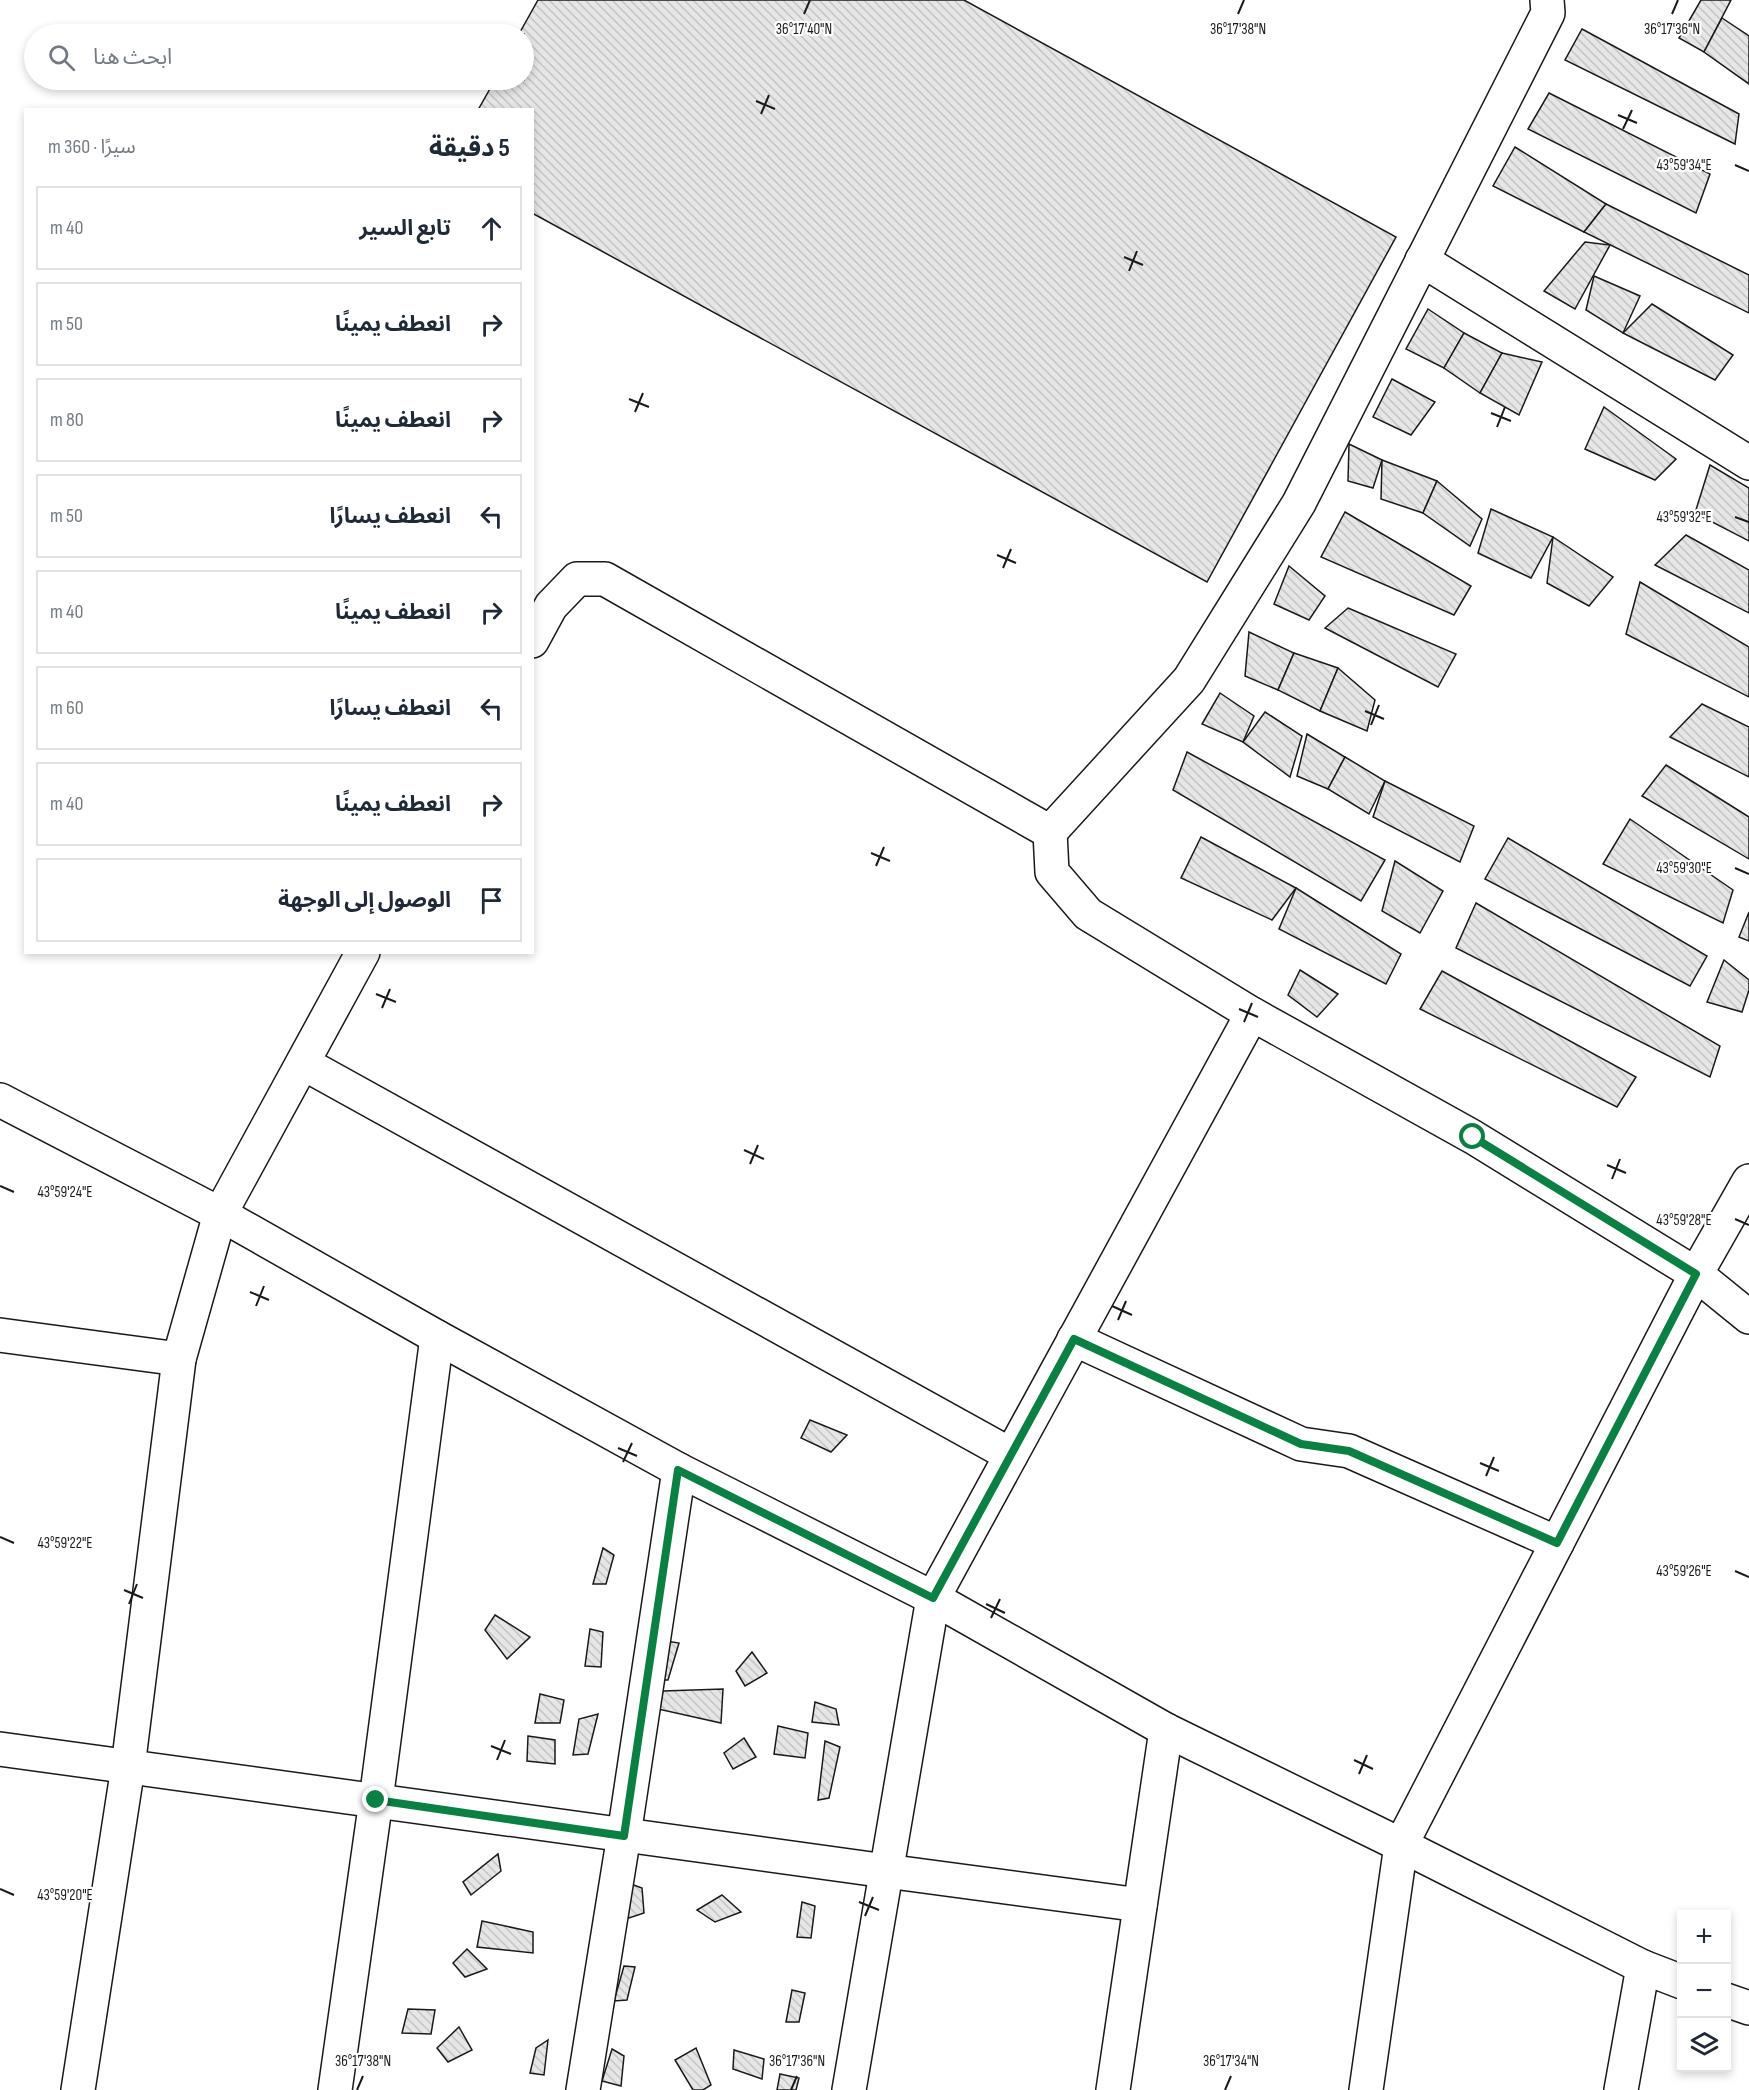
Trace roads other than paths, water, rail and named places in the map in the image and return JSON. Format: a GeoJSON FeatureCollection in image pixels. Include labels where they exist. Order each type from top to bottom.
{"type":"FeatureCollection","features":[{"type":"Feature","properties":{"kind":"street"},"geometry":{"type":"LineString","coordinates":[[1547,0],[1548,14],[1299,503],[1189,680],[1050,832],[1052,872],[1088,914],[1252,1014],[1473,1137],[1696,1274],[1749,1317]]}},
{"type":"Feature","properties":{"kind":"street"},"geometry":{"type":"LineString","coordinates":[[1422,260],[1749,463]]}},
{"type":"Feature","properties":{"kind":"street"},"geometry":{"type":"LineString","coordinates":[[534,637],[551,606],[577,579],[605,579],[1050,832]]}},
{"type":"Feature","properties":{"kind":"street"},"geometry":{"type":"LineString","coordinates":[[78,2090],[128,1767],[179,1359],[220,1214],[362,954]]}},
{"type":"Feature","properties":{"kind":"street"},"geometry":{"type":"LineString","coordinates":[[849,2090],[933,1598],[1252,1014]]}},
{"type":"Feature","properties":{"kind":"street"},"geometry":{"type":"LineString","coordinates":[[303,1063],[1011,1455]]}},
{"type":"Feature","properties":{"kind":"street"},"geometry":{"type":"LineString","coordinates":[[0,1100],[220,1214],[678,1470],[933,1598],[1166,1730],[1643,1967],[1677,1980]]}},
{"type":"Feature","properties":{"kind":"street"},"geometry":{"type":"LineString","coordinates":[[1366,2090],[1401,1845],[1696,1274],[1749,1181]]}},
{"type":"Feature","properties":{"kind":"street"},"geometry":{"type":"LineString","coordinates":[[0,1335],[179,1359]]}},
{"type":"Feature","properties":{"kind":"street"},"geometry":{"type":"LineString","coordinates":[[335,2090],[437,1337]]}},
{"type":"Feature","properties":{"kind":"street"},"geometry":{"type":"LineString","coordinates":[[1074,1339],[1301,1444],[1349,1451],[1557,1543]]}},
{"type":"Feature","properties":{"kind":"street"},"geometry":{"type":"LineString","coordinates":[[583,2090],[624,1836],[678,1470]]}},
{"type":"Feature","properties":{"kind":"street"},"geometry":{"type":"LineString","coordinates":[[1113,2090],[1166,1730]]}},
{"type":"Feature","properties":{"kind":"street"},"geometry":{"type":"LineString","coordinates":[[0,1749],[1140,1905]]}},
{"type":"Feature","properties":{"kind":"street"},"geometry":{"type":"LineString","coordinates":[[1621,2090],[1643,1967]]}},
{"type":"Feature","properties":{"kind":"street"},"geometry":{"type":"LineString","coordinates":[[1731,2002],[1749,2008]]}}]}
